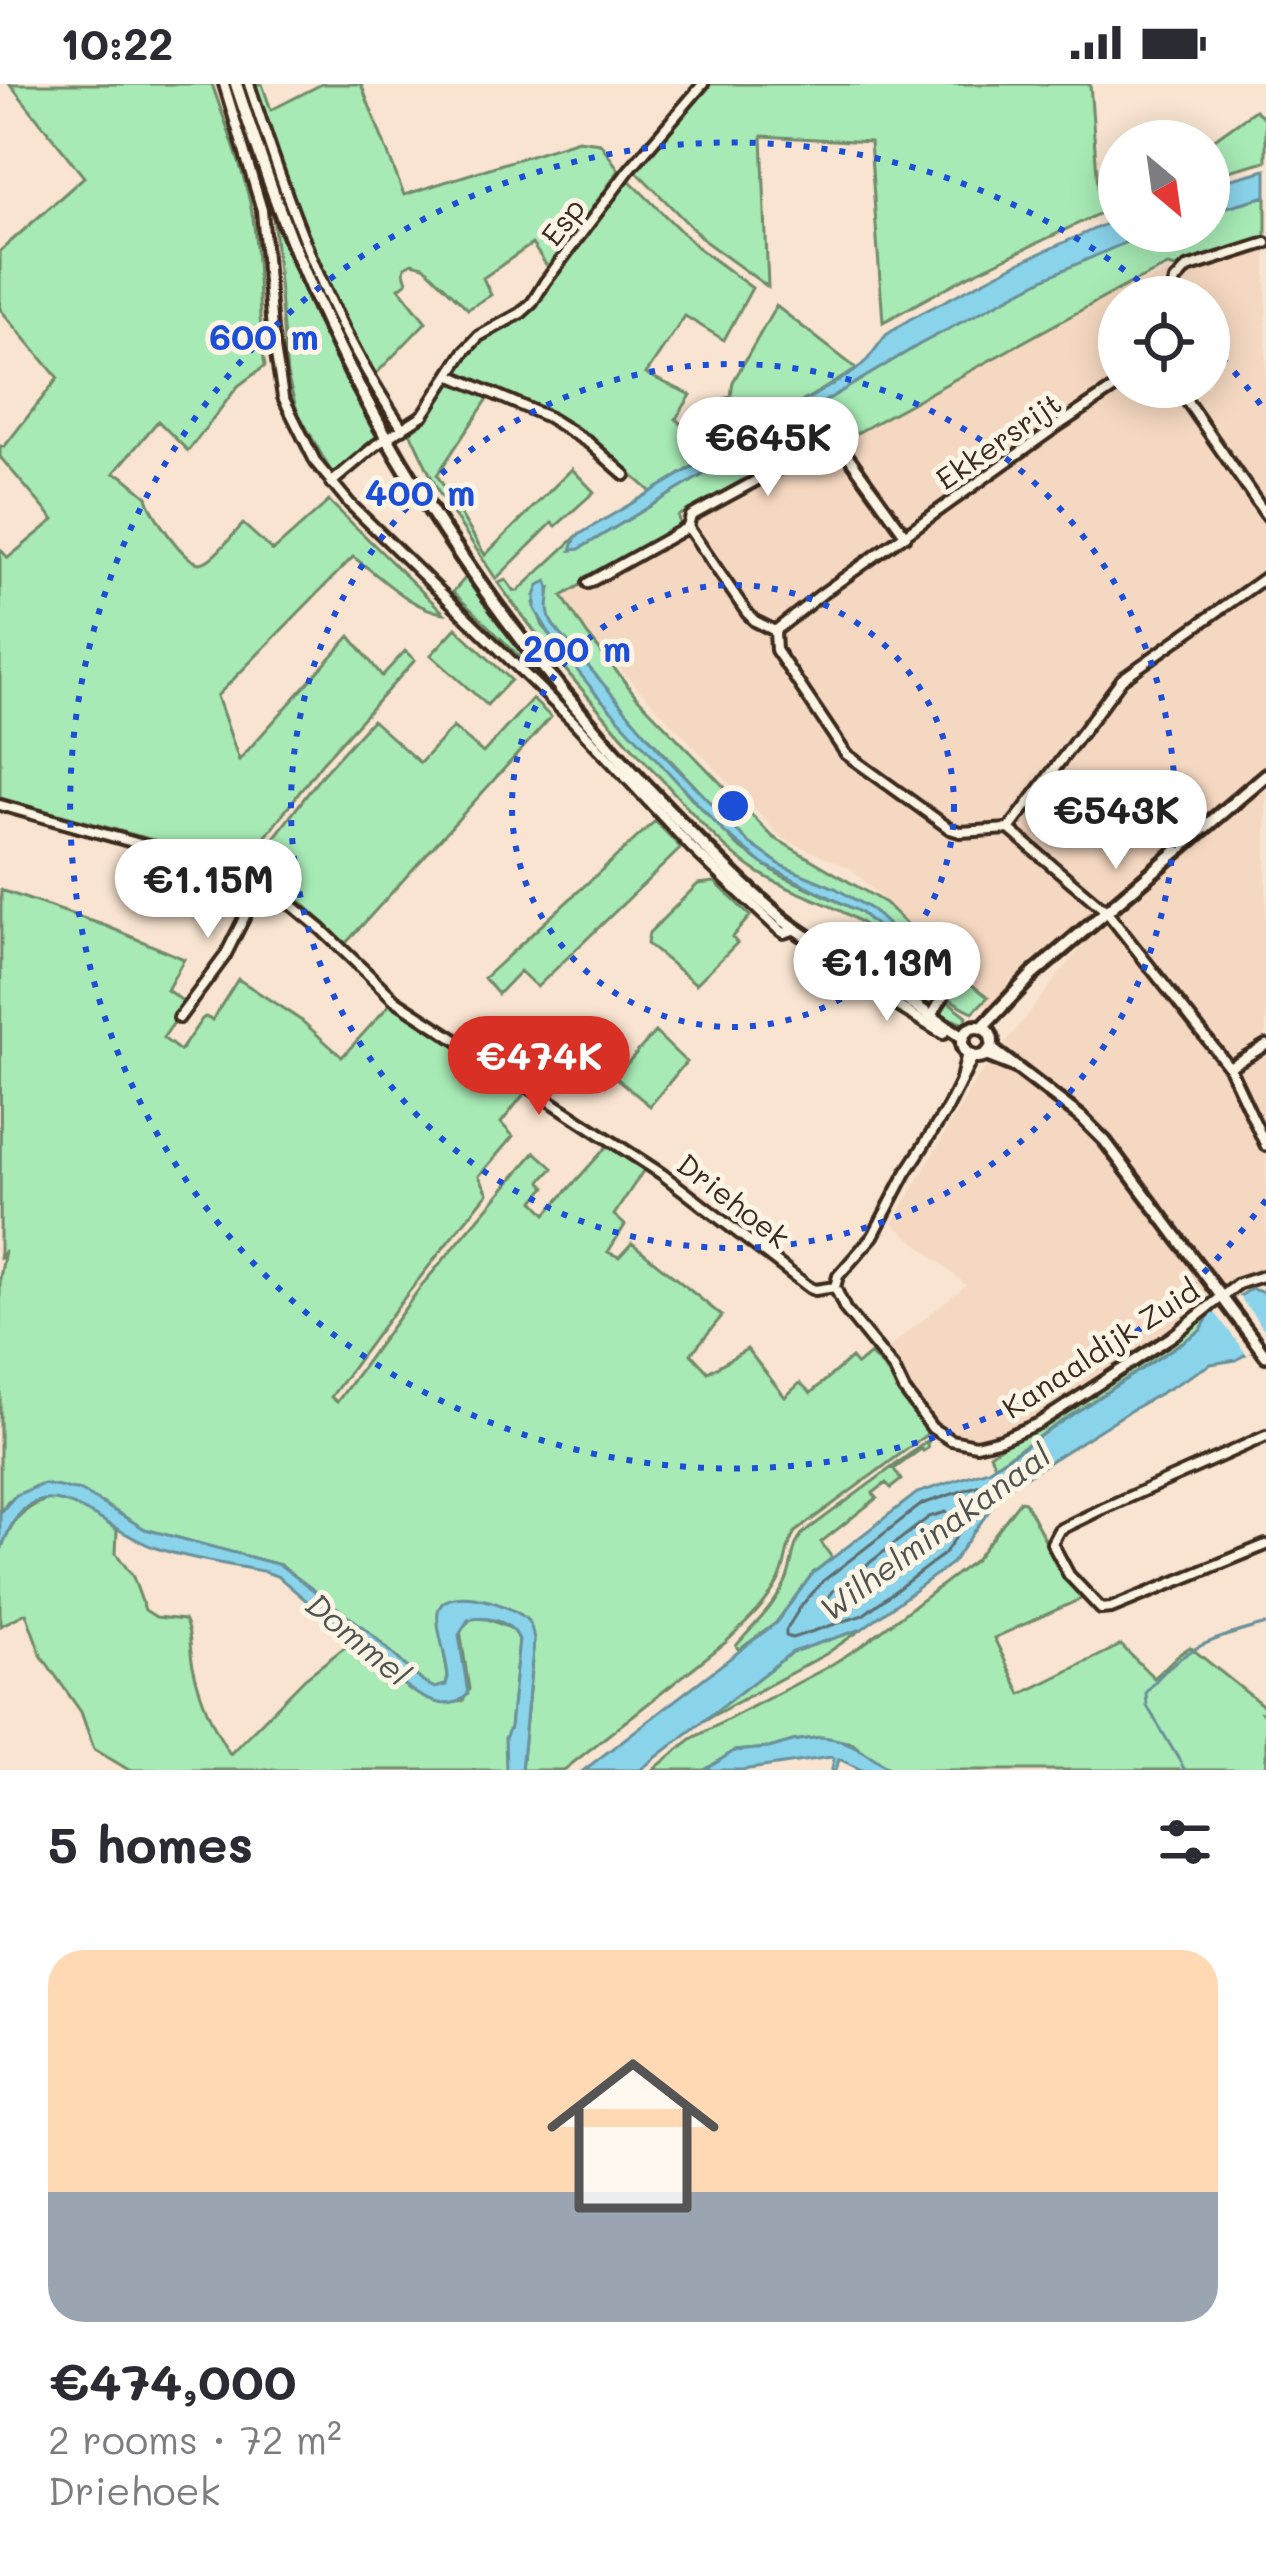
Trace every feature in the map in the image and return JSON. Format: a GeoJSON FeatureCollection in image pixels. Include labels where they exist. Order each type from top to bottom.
{"type":"FeatureCollection","features":[{"type":"Feature","properties":{"kind":"main road"},"geometry":{"type":"LineString","coordinates":[[236,84],[299,259],[344,356],[387,438],[468,566],[531,652],[693,835],[753,893],[911,1007],[976,1032]]}},
{"type":"Feature","properties":{"kind":"main road"},"geometry":{"type":"LineString","coordinates":[[976,1032],[1032,975],[1266,775]]}},
{"type":"Feature","properties":{"kind":"main road"},"geometry":{"type":"LineString","coordinates":[[976,1032],[979,1053]]}},
{"type":"Feature","properties":{"kind":"main road"},"geometry":{"type":"LineString","coordinates":[[976,1032],[979,1053]]}},
{"type":"Feature","properties":{"kind":"street"},"geometry":{"type":"LineString","coordinates":[[224,84],[262,210],[283,397],[301,437],[331,483],[574,722],[753,907],[784,933],[796,928]]}},
{"type":"Feature","properties":{"kind":"street"},"geometry":{"type":"LineString","coordinates":[[249,84],[316,272],[359,363],[403,429]]}},
{"type":"Feature","properties":{"kind":"street","name":"Esp"},"geometry":{"type":"LineString","coordinates":[[331,483],[423,415],[479,336],[532,303],[629,170],[703,84]]}},
{"type":"Feature","properties":{"kind":"street"},"geometry":{"type":"LineString","coordinates":[[1180,276],[1187,268],[1266,243]]}},
{"type":"Feature","properties":{"kind":"street"},"geometry":{"type":"LineString","coordinates":[[450,376],[548,417],[589,443],[625,475]]}},
{"type":"Feature","properties":{"kind":"street","name":"Ekkersrijt"},"geometry":{"type":"LineString","coordinates":[[775,631],[1098,399]]}},
{"type":"Feature","properties":{"kind":"street"},"geometry":{"type":"LineString","coordinates":[[1192,408],[1266,515]]}},
{"type":"Feature","properties":{"kind":"street"},"geometry":{"type":"LineString","coordinates":[[588,583],[688,526],[691,516],[831,440],[838,442],[906,536]]}},
{"type":"Feature","properties":{"kind":"street"},"geometry":{"type":"LineString","coordinates":[[688,526],[747,613],[775,631],[776,650],[846,754],[950,829],[1009,829],[1106,911],[1229,1067],[1266,1146]]}},
{"type":"Feature","properties":{"kind":"street"},"geometry":{"type":"LineString","coordinates":[[1009,829],[1122,679],[1266,578]]}},
{"type":"Feature","properties":{"kind":"street"},"geometry":{"type":"LineString","coordinates":[[0,805],[245,871],[262,880],[225,956],[178,1018]]}},
{"type":"Feature","properties":{"kind":"street","name":"Driehoek"},"geometry":{"type":"LineString","coordinates":[[262,880],[402,1005],[662,1174],[809,1288],[835,1287]]}},
{"type":"Feature","properties":{"kind":"street"},"geometry":{"type":"LineString","coordinates":[[854,979],[911,1007],[943,1034]]}},
{"type":"Feature","properties":{"kind":"street"},"geometry":{"type":"LineString","coordinates":[[936,1017],[943,997]]}},
{"type":"Feature","properties":{"kind":"street"},"geometry":{"type":"LineString","coordinates":[[1229,1067],[1266,1045]]}},
{"type":"Feature","properties":{"kind":"street"},"geometry":{"type":"LineString","coordinates":[[835,1287],[838,1276],[873,1236],[961,1081],[960,1074],[979,1053],[1013,1066],[1105,1141],[1262,1353]]}},
{"type":"Feature","properties":{"kind":"street"},"geometry":{"type":"LineString","coordinates":[[1225,1300],[1238,1284],[1266,1275]]}},
{"type":"Feature","properties":{"kind":"street","name":"Kanaaldijk Zuid"},"geometry":{"type":"LineString","coordinates":[[835,1287],[844,1309],[936,1431],[976,1445],[1030,1428],[1225,1300]]}},
{"type":"Feature","properties":{"kind":"street"},"geometry":{"type":"LineString","coordinates":[[1266,1436],[1090,1514],[1059,1531],[1052,1544],[1069,1575],[1101,1609],[1266,1545]]}},
{"type":"Feature","properties":{"kind":"shaded area"},"geometry":{"type":"Polygon","coordinates":[[[1266,239],[1266,1265],[1039,1419],[990,1439],[963,1440],[935,1425],[885,1351],[966,1285],[893,1223],[974,1083],[1106,915],[992,1012],[852,869],[782,838],[553,599],[728,488],[1098,298],[1098,408],[1230,408],[1230,276],[1160,276],[1266,239]]]}},
{"type":"Feature","properties":{"kind":"green space"},"geometry":{"type":"Polygon","coordinates":[[[10,84],[212,84],[245,184],[255,236],[265,366],[238,386],[188,451],[158,421],[114,473],[147,496],[168,535],[200,563],[217,553],[243,524],[273,551],[329,501],[444,613],[407,598],[353,557],[217,696],[239,760],[350,636],[382,676],[405,651],[415,660],[321,764],[244,865],[0,798],[0,549],[8,558],[54,520],[0,457],[0,446],[4,447],[58,378],[0,309],[0,251],[84,177],[10,84]]]}},
{"type":"Feature","properties":{"kind":"green space"},"geometry":{"type":"Polygon","coordinates":[[[252,84],[262,84],[271,110],[322,84],[361,84],[404,195],[578,140],[600,143],[619,170],[549,269],[532,244],[483,278],[491,295],[468,309],[424,266],[412,263],[405,267],[407,282],[399,288],[426,322],[372,378],[309,248],[252,84]]]}},
{"type":"Feature","properties":{"kind":"green space"},"geometry":{"type":"Polygon","coordinates":[[[711,84],[1090,84],[1098,214],[883,322],[870,142],[762,136],[768,287],[706,242],[636,171],[711,84]]]}},
{"type":"Feature","properties":{"kind":"green space"},"geometry":{"type":"Polygon","coordinates":[[[1255,110],[1266,119],[1266,161],[1230,170],[1230,128],[1255,110]]]}},
{"type":"Feature","properties":{"kind":"green space"},"geometry":{"type":"Polygon","coordinates":[[[629,180],[697,247],[752,288],[724,340],[685,316],[646,374],[691,395],[676,419],[698,439],[705,459],[651,492],[577,427],[457,373],[477,342],[508,327],[535,305],[550,279],[629,180]]]}},
{"type":"Feature","properties":{"kind":"green space"},"geometry":{"type":"Polygon","coordinates":[[[1266,196],[1266,240],[1230,251],[1230,206],[1266,196]]]}},
{"type":"Feature","properties":{"kind":"green space"},"geometry":{"type":"Polygon","coordinates":[[[272,202],[313,305],[381,438],[334,477],[297,411],[287,375],[272,202]]]}},
{"type":"Feature","properties":{"kind":"green space"},"geometry":{"type":"Polygon","coordinates":[[[1104,252],[1227,252],[1146,276],[1098,276],[1098,301],[844,440],[836,429],[817,439],[812,431],[752,465],[755,473],[678,516],[680,527],[562,596],[636,696],[773,837],[885,903],[956,973],[988,997],[973,1012],[944,994],[853,918],[767,877],[730,851],[601,712],[498,583],[506,580],[518,591],[576,537],[572,550],[920,344],[1104,252]],[[550,589],[534,603],[543,626],[738,846],[778,874],[860,912],[924,970],[941,976],[872,910],[782,866],[748,842],[626,713],[553,625],[546,610],[550,589]]]}},
{"type":"Feature","properties":{"kind":"green space"},"geometry":{"type":"Polygon","coordinates":[[[776,306],[857,369],[732,443],[714,427],[724,399],[731,396],[733,382],[776,306]]]}},
{"type":"Feature","properties":{"kind":"green space"},"geometry":{"type":"Polygon","coordinates":[[[450,383],[489,397],[437,475],[485,555],[572,469],[594,492],[556,526],[552,523],[496,579],[438,491],[410,432],[428,417],[450,383]]]}},
{"type":"Feature","properties":{"kind":"green space"},"geometry":{"type":"Polygon","coordinates":[[[467,576],[560,696],[453,592],[467,576]]]}},
{"type":"Feature","properties":{"kind":"green space"},"geometry":{"type":"Polygon","coordinates":[[[456,628],[511,680],[487,705],[431,655],[456,628]]]}},
{"type":"Feature","properties":{"kind":"green space"},"geometry":{"type":"Polygon","coordinates":[[[532,699],[551,717],[345,944],[301,902],[252,867],[321,776],[372,720],[420,763],[453,727],[483,753],[532,699]]]}},
{"type":"Feature","properties":{"kind":"green space"},"geometry":{"type":"Polygon","coordinates":[[[655,821],[681,848],[537,987],[520,971],[498,994],[484,978],[655,821]]]}},
{"type":"Feature","properties":{"kind":"green space"},"geometry":{"type":"Polygon","coordinates":[[[715,882],[750,916],[732,937],[737,943],[696,984],[647,944],[649,933],[698,884],[715,882]]]}},
{"type":"Feature","properties":{"kind":"green space"},"geometry":{"type":"Polygon","coordinates":[[[1,890],[184,959],[167,990],[187,1004],[163,1038],[180,1051],[202,1019],[212,1020],[238,979],[302,1021],[342,1057],[392,1002],[528,1089],[501,1123],[513,1136],[479,1176],[488,1193],[331,1397],[337,1402],[422,1285],[535,1152],[553,1168],[541,1181],[546,1187],[534,1201],[546,1214],[610,1143],[645,1168],[614,1215],[625,1225],[608,1252],[619,1257],[632,1243],[722,1316],[691,1354],[708,1372],[747,1349],[785,1397],[800,1383],[811,1393],[851,1358],[857,1365],[870,1354],[928,1428],[926,1435],[795,1532],[779,1580],[748,1621],[564,1770],[521,1770],[534,1640],[528,1621],[497,1605],[464,1598],[442,1604],[439,1623],[448,1677],[446,1685],[435,1688],[280,1565],[144,1529],[102,1503],[35,1486],[8,1501],[0,1513],[0,1278],[5,1250],[0,1259],[1,890]]]}},
{"type":"Feature","properties":{"kind":"green space"},"geometry":{"type":"Polygon","coordinates":[[[881,950],[922,990],[967,1016],[964,1024],[881,978],[877,962],[881,950]]]}},
{"type":"Feature","properties":{"kind":"green space"},"geometry":{"type":"Polygon","coordinates":[[[655,1032],[686,1062],[650,1106],[615,1077],[655,1032]]]}},
{"type":"Feature","properties":{"kind":"green space"},"geometry":{"type":"Polygon","coordinates":[[[1207,1311],[1201,1330],[995,1465],[990,1454],[998,1448],[1095,1391],[1207,1311]]]}},
{"type":"Feature","properties":{"kind":"green space"},"geometry":{"type":"Polygon","coordinates":[[[930,1439],[928,1448],[894,1469],[901,1480],[873,1493],[877,1498],[821,1542],[832,1558],[813,1573],[776,1623],[739,1650],[736,1646],[781,1590],[802,1534],[930,1439]]]}},
{"type":"Feature","properties":{"kind":"green space"},"geometry":{"type":"Polygon","coordinates":[[[49,1499],[77,1505],[117,1530],[116,1553],[133,1577],[145,1610],[156,1617],[184,1620],[203,1701],[230,1754],[305,1678],[354,1640],[417,1694],[447,1703],[463,1701],[469,1689],[460,1630],[472,1618],[515,1630],[519,1640],[506,1770],[129,1770],[94,1749],[81,1712],[41,1655],[26,1613],[0,1626],[0,1552],[23,1512],[49,1499]]]}},
{"type":"Feature","properties":{"kind":"green space"},"geometry":{"type":"Polygon","coordinates":[[[1020,1501],[1025,1502],[1059,1566],[1085,1597],[994,1638],[1021,1694],[1121,1645],[1154,1678],[1190,1647],[1266,1708],[1266,1714],[1262,1713],[1266,1718],[1266,1770],[892,1770],[853,1743],[821,1737],[734,1751],[705,1770],[653,1770],[691,1739],[861,1646],[975,1560],[1020,1501]]]}},
{"type":"Feature","properties":{"kind":"green space"},"geometry":{"type":"Polygon","coordinates":[[[862,1629],[826,1654],[703,1721],[792,1652],[862,1629]]]}},
{"type":"Feature","properties":{"kind":"water"},"geometry":{"type":"Polygon","coordinates":[[[1266,170],[1266,196],[1230,206],[1230,179],[1266,170]]]}},
{"type":"Feature","properties":{"kind":"water"},"geometry":{"type":"Polygon","coordinates":[[[1098,227],[1098,252],[1104,252],[920,344],[571,550],[576,537],[585,531],[855,371],[886,335],[910,319],[1098,227]]]}},
{"type":"Feature","properties":{"kind":"water"},"geometry":{"type":"Polygon","coordinates":[[[547,581],[553,625],[663,754],[748,842],[782,866],[872,910],[943,978],[924,970],[860,912],[763,864],[723,831],[596,694],[554,641],[535,609],[539,585],[547,581]]]}},
{"type":"Feature","properties":{"kind":"water","name":"Wilhelminakanaal"},"geometry":{"type":"Polygon","coordinates":[[[1251,1289],[1266,1290],[1266,1342],[1236,1360],[1211,1364],[1003,1491],[952,1563],[862,1629],[792,1652],[640,1770],[584,1770],[776,1623],[813,1573],[917,1493],[988,1470],[1201,1330],[1209,1315],[1251,1289]]]}},
{"type":"Feature","properties":{"kind":"water","name":"Dommel"},"geometry":{"type":"Polygon","coordinates":[[[43,1484],[81,1491],[145,1529],[280,1565],[435,1688],[446,1685],[448,1677],[438,1622],[445,1601],[469,1597],[521,1615],[534,1640],[521,1770],[506,1770],[505,1738],[519,1640],[505,1624],[483,1618],[468,1620],[459,1635],[468,1694],[455,1703],[432,1701],[411,1690],[279,1577],[156,1548],[68,1503],[48,1500],[29,1505],[13,1522],[0,1554],[0,1513],[16,1495],[43,1484]]]}},
{"type":"Feature","properties":{"kind":"water"},"geometry":{"type":"Polygon","coordinates":[[[821,1737],[850,1744],[892,1770],[862,1770],[839,1759],[832,1770],[831,1757],[742,1770],[705,1770],[734,1751],[821,1737]]]}},
{"type":"Feature","properties":{"kind":"pier"},"geometry":{"type":"Polygon","coordinates":[[[1239,1296],[1266,1327],[1266,1343],[1247,1355],[1214,1311],[1239,1296]]]}},
{"type":"Feature","properties":{"kind":"waterway"},"geometry":{"type":"LineString","coordinates":[[1185,1770],[1147,1706],[1146,1692],[1173,1664],[1200,1646],[1266,1624]]}}]}
